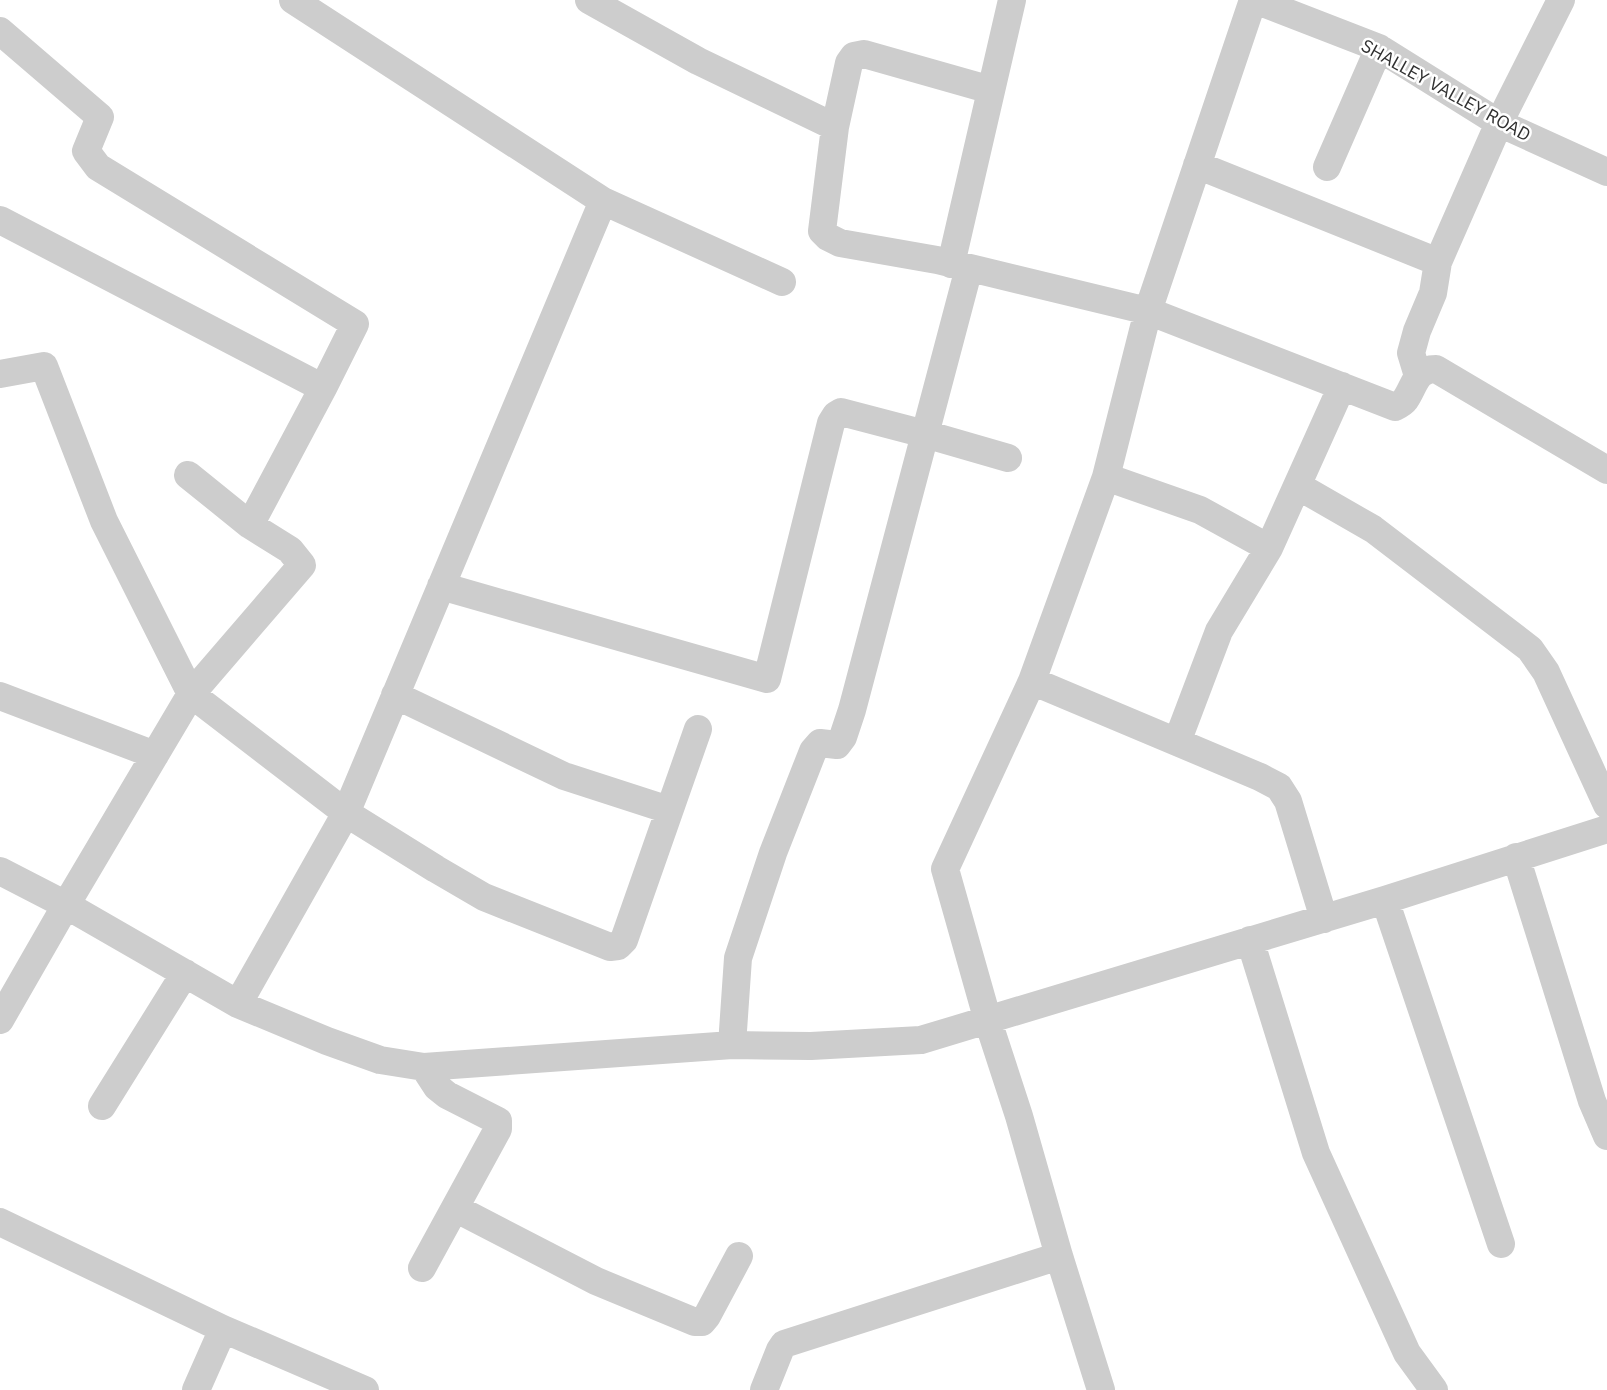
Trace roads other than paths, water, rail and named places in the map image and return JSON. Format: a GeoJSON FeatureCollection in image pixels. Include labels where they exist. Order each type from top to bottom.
{"type":"FeatureCollection","features":[{"type":"Feature","properties":{"kind":"street"},"geometry":{"type":"LineString","coordinates":[[293,0],[603,201],[782,282]]}},
{"type":"Feature","properties":{"kind":"street"},"geometry":{"type":"LineString","coordinates":[[589,0],[698,61],[835,127]]}},
{"type":"Feature","properties":{"kind":"street"},"geometry":{"type":"LineString","coordinates":[[732,1045],[738,958],[774,853],[813,751],[820,743],[837,746],[843,737],[852,710],[925,434],[960,266],[991,90],[1012,0]]}},
{"type":"Feature","properties":{"kind":"street"},"geometry":{"type":"LineString","coordinates":[[1101,1390],[1059,1256],[1020,1116],[988,1021],[945,870],[1032,681],[1106,477],[1148,311],[1254,0]]}},
{"type":"Feature","properties":{"kind":"street","name":"SHALLEY VALLEY ROAD"},"geometry":{"type":"LineString","coordinates":[[1254,0],[1379,48],[1499,123],[1607,172]]}},
{"type":"Feature","properties":{"kind":"street"},"geometry":{"type":"LineString","coordinates":[[1418,376],[1411,353],[1417,331],[1433,293],[1438,262],[1499,123],[1561,0]]}},
{"type":"Feature","properties":{"kind":"street"},"geometry":{"type":"LineString","coordinates":[[0,32],[100,117],[86,151],[98,167],[355,324],[250,525]]}},
{"type":"Feature","properties":{"kind":"street"},"geometry":{"type":"LineString","coordinates":[[1327,167],[1379,48]]}},
{"type":"Feature","properties":{"kind":"street"},"geometry":{"type":"LineString","coordinates":[[991,90],[864,54],[854,56],[849,64],[835,127],[822,231],[828,237],[840,243],[960,266],[1148,311],[1395,407],[1404,402],[1418,376],[1428,369],[1436,369],[1607,470]]}},
{"type":"Feature","properties":{"kind":"street"},"geometry":{"type":"LineString","coordinates":[[1197,165],[1438,262]]}},
{"type":"Feature","properties":{"kind":"street"},"geometry":{"type":"LineString","coordinates":[[238,1004],[346,813],[603,201]]}},
{"type":"Feature","properties":{"kind":"street"},"geometry":{"type":"LineString","coordinates":[[0,220],[322,388]]}},
{"type":"Feature","properties":{"kind":"street"},"geometry":{"type":"LineString","coordinates":[[0,374],[44,366],[104,520],[191,694],[346,813],[484,897],[610,947],[618,946],[624,940],[698,729]]}},
{"type":"Feature","properties":{"kind":"street"},"geometry":{"type":"LineString","coordinates":[[1177,742],[1219,631],[1270,548],[1342,386]]}},
{"type":"Feature","properties":{"kind":"street"},"geometry":{"type":"LineString","coordinates":[[441,586],[766,679],[832,423],[836,415],[841,412],[1008,458]]}},
{"type":"Feature","properties":{"kind":"street"},"geometry":{"type":"LineString","coordinates":[[0,1020],[191,694],[302,565],[290,550],[250,525],[188,475]]}},
{"type":"Feature","properties":{"kind":"street"},"geometry":{"type":"LineString","coordinates":[[1106,477],[1200,510],[1270,548]]}},
{"type":"Feature","properties":{"kind":"street"},"geometry":{"type":"LineString","coordinates":[[1298,486],[1373,529],[1530,649],[1546,672],[1607,805]]}},
{"type":"Feature","properties":{"kind":"street"},"geometry":{"type":"LineString","coordinates":[[1032,681],[1260,777],[1279,787],[1288,801],[1324,919]]}},
{"type":"Feature","properties":{"kind":"street"},"geometry":{"type":"LineString","coordinates":[[395,695],[564,776],[669,810]]}},
{"type":"Feature","properties":{"kind":"street"},"geometry":{"type":"LineString","coordinates":[[0,696],[155,756]]}},
{"type":"Feature","properties":{"kind":"street"},"geometry":{"type":"LineString","coordinates":[[0,870],[66,905],[238,1004],[327,1041],[371,1056],[424,1067],[732,1045],[810,1046],[921,1040],[1324,919],[1607,829]]}},
{"type":"Feature","properties":{"kind":"street"},"geometry":{"type":"LineString","coordinates":[[1516,857],[1592,1101],[1607,1136]]}},
{"type":"Feature","properties":{"kind":"street"},"geometry":{"type":"LineString","coordinates":[[1385,900],[1501,1244]]}},
{"type":"Feature","properties":{"kind":"street"},"geometry":{"type":"LineString","coordinates":[[1250,940],[1316,1153],[1407,1353],[1434,1390]]}},
{"type":"Feature","properties":{"kind":"street"},"geometry":{"type":"LineString","coordinates":[[102,1106],[185,973]]}},
{"type":"Feature","properties":{"kind":"street"},"geometry":{"type":"LineString","coordinates":[[422,1268],[498,1129],[498,1121],[447,1095],[437,1087],[424,1067]]}},
{"type":"Feature","properties":{"kind":"street"},"geometry":{"type":"LineString","coordinates":[[455,1208],[596,1281],[695,1322],[702,1322],[707,1316],[739,1256]]}},
{"type":"Feature","properties":{"kind":"street"},"geometry":{"type":"LineString","coordinates":[[0,1222],[223,1329],[365,1390]]}},
{"type":"Feature","properties":{"kind":"street"},"geometry":{"type":"LineString","coordinates":[[764,1390],[784,1344],[1059,1256]]}},
{"type":"Feature","properties":{"kind":"street"},"geometry":{"type":"LineString","coordinates":[[196,1390],[223,1329]]}}]}
